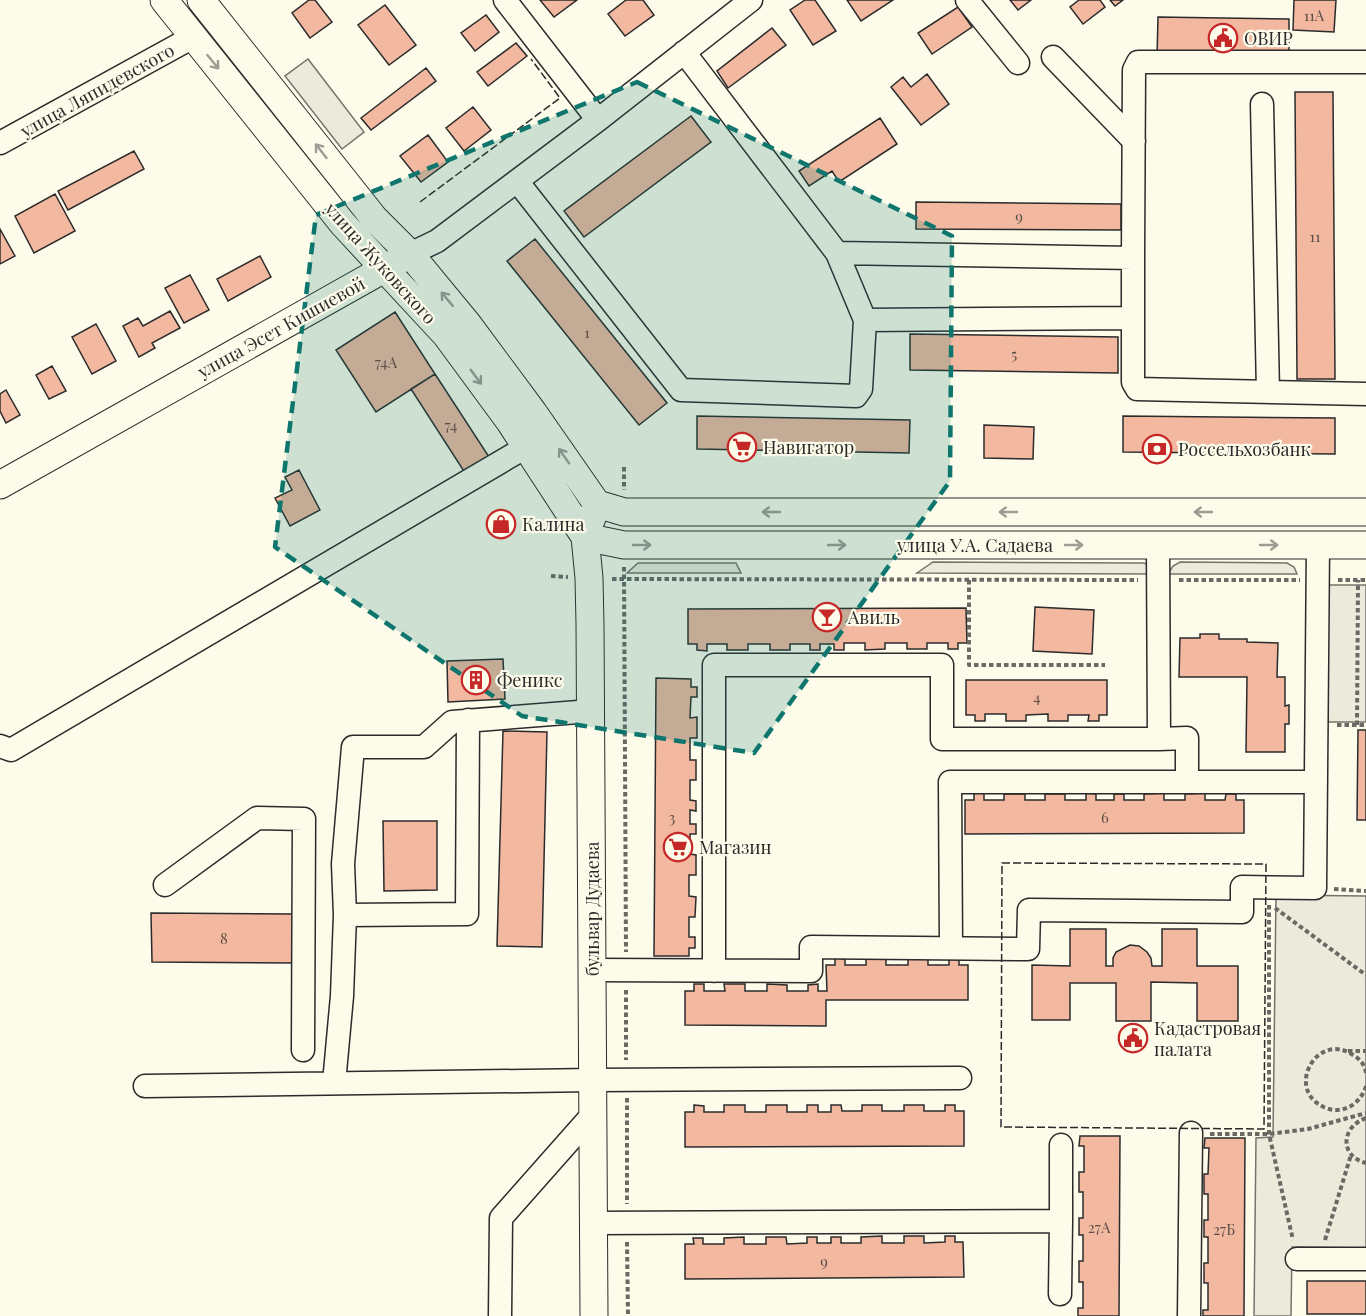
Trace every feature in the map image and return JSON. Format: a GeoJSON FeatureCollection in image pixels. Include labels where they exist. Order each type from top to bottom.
{"type":"FeatureCollection","features":[{"type":"Feature","properties":{"kind":"main road","name":"улица Жуковского"},"geometry":{"type":"LineString","coordinates":[[164,0],[343,224],[446,335],[526,447],[585,537]]}},
{"type":"Feature","properties":{"kind":"main road"},"geometry":{"type":"LineString","coordinates":[[201,0],[374,218],[410,254],[467,324],[534,412],[597,504]]}},
{"type":"Feature","properties":{"kind":"main road","name":"улица Эсет Кишиевой"},"geometry":{"type":"LineString","coordinates":[[0,485],[410,254]]}},
{"type":"Feature","properties":{"kind":"main road","name":"улица У.А. Садаева"},"geometry":{"type":"LineString","coordinates":[[597,504],[624,512],[1366,513]]}},
{"type":"Feature","properties":{"kind":"main road","name":"бульвар Дудаева"},"geometry":{"type":"LineString","coordinates":[[594,1316],[591,711],[589,578],[585,537],[597,504]]}},
{"type":"Feature","properties":{"kind":"main road","name":"улица У.А. Садаева"},"geometry":{"type":"LineString","coordinates":[[585,537],[624,545],[1366,546]]}},
{"type":"Feature","properties":{"kind":"street"},"geometry":{"type":"LineString","coordinates":[[505,0],[598,120]]}},
{"type":"Feature","properties":{"kind":"street","name":"улица Эсет Кишиевой"},"geometry":{"type":"LineString","coordinates":[[410,254],[436,242],[598,120],[751,0]]}},
{"type":"Feature","properties":{"kind":"street"},"geometry":{"type":"LineString","coordinates":[[967,0],[1018,63]]}},
{"type":"Feature","properties":{"kind":"street","name":"улица Ляпидевского"},"geometry":{"type":"LineString","coordinates":[[0,143],[193,37]]}},
{"type":"Feature","properties":{"kind":"street"},"geometry":{"type":"LineString","coordinates":[[517,181],[683,391],[856,396],[861,389],[865,320],[837,253],[684,52]]}},
{"type":"Feature","properties":{"kind":"street"},"geometry":{"type":"LineString","coordinates":[[1053,57],[1134,141]]}},
{"type":"Feature","properties":{"kind":"street"},"geometry":{"type":"LineString","coordinates":[[1366,62],[1138,62],[1134,70],[1133,258],[1133,382],[1137,389],[1366,394]]}},
{"type":"Feature","properties":{"kind":"street"},"geometry":{"type":"LineString","coordinates":[[1262,104],[1268,392]]}},
{"type":"Feature","properties":{"kind":"street"},"geometry":{"type":"LineString","coordinates":[[837,253],[1133,258]]}},
{"type":"Feature","properties":{"kind":"street"},"geometry":{"type":"LineString","coordinates":[[865,320],[1133,318]]}},
{"type":"Feature","properties":{"kind":"street"},"geometry":{"type":"LineString","coordinates":[[0,746],[11,750],[526,447]]}},
{"type":"Feature","properties":{"kind":"street"},"geometry":{"type":"LineString","coordinates":[[592,970],[811,971],[811,947],[1028,949],[1029,910],[1242,912],[1242,887],[1269,895],[1315,888],[1318,545]]}},
{"type":"Feature","properties":{"kind":"street"},"geometry":{"type":"LineString","coordinates":[[1158,546],[1159,739]]}},
{"type":"Feature","properties":{"kind":"street"},"geometry":{"type":"LineString","coordinates":[[714,971],[714,665],[942,665],[942,739],[1187,738],[1187,782]]}},
{"type":"Feature","properties":{"kind":"street"},"geometry":{"type":"LineString","coordinates":[[334,1083],[342,996],[345,915],[343,864],[353,747],[424,747],[452,722],[591,711]]}},
{"type":"Feature","properties":{"kind":"street"},"geometry":{"type":"LineString","coordinates":[[345,915],[466,914],[468,720]]}},
{"type":"Feature","properties":{"kind":"street"},"geometry":{"type":"LineString","coordinates":[[951,948],[950,782],[1316,782]]}},
{"type":"Feature","properties":{"kind":"street"},"geometry":{"type":"LineString","coordinates":[[165,885],[257,818],[304,819],[303,1050]]}},
{"type":"Feature","properties":{"kind":"street"},"geometry":{"type":"LineString","coordinates":[[145,1086],[626,1079],[960,1078]]}},
{"type":"Feature","properties":{"kind":"street"},"geometry":{"type":"LineString","coordinates":[[500,1316],[501,1218],[593,1114]]}},
{"type":"Feature","properties":{"kind":"street"},"geometry":{"type":"LineString","coordinates":[[1190,1316],[1191,1133]]}},
{"type":"Feature","properties":{"kind":"street"},"geometry":{"type":"LineString","coordinates":[[1060,1145],[1060,1294]]}},
{"type":"Feature","properties":{"kind":"street"},"geometry":{"type":"LineString","coordinates":[[593,1223],[1061,1221]]}},
{"type":"Feature","properties":{"kind":"street"},"geometry":{"type":"LineString","coordinates":[[1308,1259],[1366,1259]]}},
{"type":"Feature","properties":{"kind":"path"},"geometry":{"type":"LineString","coordinates":[[624,467],[624,512]]}},
{"type":"Feature","properties":{"kind":"path"},"geometry":{"type":"LineString","coordinates":[[624,545],[627,1316]]}},
{"type":"Feature","properties":{"kind":"path"},"geometry":{"type":"LineString","coordinates":[[551,576],[624,579],[1366,580]]}},
{"type":"Feature","properties":{"kind":"path"},"geometry":{"type":"LineString","coordinates":[[969,580],[969,665],[1105,665]]}},
{"type":"Feature","properties":{"kind":"path"},"geometry":{"type":"LineString","coordinates":[[1357,725],[1358,580]]}},
{"type":"Feature","properties":{"kind":"path"},"geometry":{"type":"LineString","coordinates":[[1316,725],[1366,725]]}},
{"type":"Feature","properties":{"kind":"path"},"geometry":{"type":"LineString","coordinates":[[1315,888],[1366,891]]}},
{"type":"Feature","properties":{"kind":"path"},"geometry":{"type":"LineString","coordinates":[[1269,895],[1366,975]]}},
{"type":"Feature","properties":{"kind":"path"},"geometry":{"type":"LineString","coordinates":[[1269,895],[1269,1134],[1308,1259]]}},
{"type":"Feature","properties":{"kind":"path"},"geometry":{"type":"LineString","coordinates":[[1366,1051],[1335,1049],[1323,1052],[1313,1060],[1307,1071],[1306,1084],[1310,1096],[1319,1105],[1331,1110],[1344,1110],[1355,1104],[1364,1094],[1366,1086]]}},
{"type":"Feature","properties":{"kind":"path"},"geometry":{"type":"LineString","coordinates":[[1348,1051],[1359,1058],[1366,1073]]}},
{"type":"Feature","properties":{"kind":"path"},"geometry":{"type":"LineString","coordinates":[[1350,1107],[1356,1119]]}},
{"type":"Feature","properties":{"kind":"path"},"geometry":{"type":"LineString","coordinates":[[1191,1133],[1269,1134],[1308,1129],[1366,1116]]}},
{"type":"Feature","properties":{"kind":"path"},"geometry":{"type":"LineString","coordinates":[[1356,1119],[1346,1137],[1347,1146],[1351,1155],[1359,1161],[1366,1162]]}},
{"type":"Feature","properties":{"kind":"path"},"geometry":{"type":"LineString","coordinates":[[1308,1259],[1351,1155]]}},
{"type":"Feature","properties":{"kind":"highlighted area"},"geometry":{"type":"Polygon","coordinates":[[[637,82],[952,236],[950,481],[754,753],[522,716],[275,547],[316,215],[637,82]]]}},
{"type":"Feature","properties":{"kind":"shaded area"},"geometry":{"type":"Polygon","coordinates":[[[308,59],[364,132],[342,149],[285,76],[308,59]]]}},
{"type":"Feature","properties":{"kind":"shaded area"},"geometry":{"type":"Polygon","coordinates":[[[933,562],[1144,563],[1150,567],[1153,574],[917,573],[933,562]]]}},
{"type":"Feature","properties":{"kind":"shaded area"},"geometry":{"type":"Polygon","coordinates":[[[1180,562],[1287,563],[1294,567],[1297,574],[1168,574],[1173,566],[1180,562]]]}},
{"type":"Feature","properties":{"kind":"shaded area"},"geometry":{"type":"Polygon","coordinates":[[[638,563],[736,563],[741,573],[627,573],[638,563]]]}},
{"type":"Feature","properties":{"kind":"shaded area"},"geometry":{"type":"Polygon","coordinates":[[[1327,585],[1366,585],[1366,722],[1327,722],[1327,585]]]}},
{"type":"Feature","properties":{"kind":"shaded area"},"geometry":{"type":"Polygon","coordinates":[[[1276,895],[1366,896],[1366,1248],[1292,1247],[1291,1316],[1254,1316],[1256,1138],[1273,1137],[1276,895]]]}},
{"type":"Feature","properties":{"kind":"building"},"geometry":{"type":"Polygon","coordinates":[[[309,0],[315,0],[332,22],[310,38],[292,13],[309,0]]]}},
{"type":"Feature","properties":{"kind":"building"},"geometry":{"type":"Polygon","coordinates":[[[540,0],[577,0],[554,17],[540,0]]]}},
{"type":"Feature","properties":{"kind":"building"},"geometry":{"type":"Polygon","coordinates":[[[626,0],[643,0],[654,15],[625,36],[608,14],[626,0]]]}},
{"type":"Feature","properties":{"kind":"building"},"geometry":{"type":"Polygon","coordinates":[[[805,0],[815,0],[836,31],[813,45],[790,10],[805,0]]]}},
{"type":"Feature","properties":{"kind":"building"},"geometry":{"type":"Polygon","coordinates":[[[847,0],[893,0],[861,21],[847,0]]]}},
{"type":"Feature","properties":{"kind":"building"},"geometry":{"type":"Polygon","coordinates":[[[1010,0],[1031,0],[1018,10],[1010,0]]]}},
{"type":"Feature","properties":{"kind":"building"},"geometry":{"type":"Polygon","coordinates":[[[1079,0],[1100,0],[1105,7],[1083,24],[1070,7],[1079,0]]]}},
{"type":"Feature","properties":{"kind":"building"},"geometry":{"type":"Polygon","coordinates":[[[1110,0],[1123,0],[1115,6],[1110,0]]]}},
{"type":"Feature","properties":{"kind":"building"},"geometry":{"type":"Polygon","coordinates":[[[1294,0],[1336,0],[1334,32],[1293,30],[1294,0]]]}},
{"type":"Feature","properties":{"kind":"building"},"geometry":{"type":"Polygon","coordinates":[[[385,5],[416,45],[389,65],[358,25],[385,5]]]}},
{"type":"Feature","properties":{"kind":"building"},"geometry":{"type":"Polygon","coordinates":[[[958,7],[972,27],[932,54],[918,33],[958,7]]]}},
{"type":"Feature","properties":{"kind":"building"},"geometry":{"type":"Polygon","coordinates":[[[486,15],[499,32],[475,51],[461,33],[486,15]]]}},
{"type":"Feature","properties":{"kind":"building","name":"ОВИР"},"geometry":{"type":"Polygon","coordinates":[[[1158,17],[1289,19],[1289,58],[1157,57],[1158,17]]]}},
{"type":"Feature","properties":{"kind":"building"},"geometry":{"type":"Polygon","coordinates":[[[772,28],[786,45],[728,88],[717,71],[772,28]]]}},
{"type":"Feature","properties":{"kind":"building"},"geometry":{"type":"Polygon","coordinates":[[[516,43],[527,56],[488,86],[477,72],[516,43]]]}},
{"type":"Feature","properties":{"kind":"building"},"geometry":{"type":"Polygon","coordinates":[[[426,68],[436,81],[371,130],[361,118],[426,68]]]}},
{"type":"Feature","properties":{"kind":"building"},"geometry":{"type":"Polygon","coordinates":[[[927,74],[949,104],[921,125],[891,87],[903,77],[911,87],[927,74]]]}},
{"type":"Feature","properties":{"kind":"building"},"geometry":{"type":"Polygon","coordinates":[[[1295,92],[1333,92],[1335,379],[1297,379],[1295,92]]]}},
{"type":"Feature","properties":{"kind":"building"},"geometry":{"type":"Polygon","coordinates":[[[473,107],[491,130],[464,151],[446,128],[473,107]]]}},
{"type":"Feature","properties":{"kind":"building"},"geometry":{"type":"Polygon","coordinates":[[[691,116],[711,142],[584,237],[564,211],[691,116]]]}},
{"type":"Feature","properties":{"kind":"building"},"geometry":{"type":"Polygon","coordinates":[[[880,118],[897,144],[839,182],[832,171],[809,186],[799,171],[880,118]]]}},
{"type":"Feature","properties":{"kind":"building"},"geometry":{"type":"Polygon","coordinates":[[[428,135],[448,162],[421,182],[400,156],[428,135]]]}},
{"type":"Feature","properties":{"kind":"building"},"geometry":{"type":"Polygon","coordinates":[[[134,151],[144,169],[68,210],[58,191],[134,151]]]}},
{"type":"Feature","properties":{"kind":"building"},"geometry":{"type":"Polygon","coordinates":[[[55,194],[75,231],[34,253],[15,216],[55,194]]]}},
{"type":"Feature","properties":{"kind":"building"},"geometry":{"type":"Polygon","coordinates":[[[916,202],[1121,204],[1121,230],[916,229],[916,202]]]}},
{"type":"Feature","properties":{"kind":"building"},"geometry":{"type":"Polygon","coordinates":[[[0,229],[15,256],[0,264],[0,229]]]}},
{"type":"Feature","properties":{"kind":"building"},"geometry":{"type":"Polygon","coordinates":[[[535,239],[667,403],[639,425],[507,261],[535,239]]]}},
{"type":"Feature","properties":{"kind":"building"},"geometry":{"type":"Polygon","coordinates":[[[260,256],[271,277],[228,301],[217,279],[260,256]]]}},
{"type":"Feature","properties":{"kind":"building"},"geometry":{"type":"Polygon","coordinates":[[[190,275],[209,310],[184,323],[165,288],[190,275]]]}},
{"type":"Feature","properties":{"kind":"building"},"geometry":{"type":"Polygon","coordinates":[[[170,311],[180,328],[152,343],[155,348],[139,357],[123,326],[138,318],[143,326],[170,311]]]}},
{"type":"Feature","properties":{"kind":"building"},"geometry":{"type":"Polygon","coordinates":[[[395,312],[435,374],[376,412],[336,350],[395,312]]]}},
{"type":"Feature","properties":{"kind":"building"},"geometry":{"type":"Polygon","coordinates":[[[96,324],[116,361],[92,374],[72,337],[96,324]]]}},
{"type":"Feature","properties":{"kind":"building"},"geometry":{"type":"Polygon","coordinates":[[[910,334],[1118,337],[1118,373],[910,370],[910,334]]]}},
{"type":"Feature","properties":{"kind":"building"},"geometry":{"type":"Polygon","coordinates":[[[52,366],[66,391],[49,399],[36,375],[52,366]]]}},
{"type":"Feature","properties":{"kind":"building"},"geometry":{"type":"Polygon","coordinates":[[[435,374],[491,460],[467,476],[411,389],[435,374]]]}},
{"type":"Feature","properties":{"kind":"building"},"geometry":{"type":"Polygon","coordinates":[[[6,390],[20,415],[6,423],[0,411],[0,394],[6,390]]]}},
{"type":"Feature","properties":{"kind":"building"},"geometry":{"type":"Polygon","coordinates":[[[697,416],[910,420],[909,453],[697,449],[697,416]]]}},
{"type":"Feature","properties":{"kind":"building"},"geometry":{"type":"Polygon","coordinates":[[[1123,416],[1335,418],[1335,454],[1123,452],[1123,416]]]}},
{"type":"Feature","properties":{"kind":"building"},"geometry":{"type":"Polygon","coordinates":[[[984,425],[1034,427],[1033,459],[984,458],[984,425]]]}},
{"type":"Feature","properties":{"kind":"building"},"geometry":{"type":"Polygon","coordinates":[[[299,470],[320,510],[290,526],[275,498],[292,490],[285,477],[299,470]]]}},
{"type":"Feature","properties":{"kind":"building"},"geometry":{"type":"Polygon","coordinates":[[[1035,607],[1094,610],[1092,654],[1033,651],[1035,607]]]}},
{"type":"Feature","properties":{"kind":"building"},"geometry":{"type":"Polygon","coordinates":[[[966,608],[967,643],[958,643],[958,649],[948,649],[948,643],[927,643],[927,649],[907,649],[907,643],[885,643],[885,649],[865,650],[865,643],[844,643],[844,650],[834,650],[834,644],[820,644],[820,650],[810,650],[810,644],[790,644],[790,650],[770,650],[770,644],[748,644],[748,650],[727,650],[727,644],[707,644],[707,651],[697,650],[697,644],[688,644],[688,609],[966,608]]]}},
{"type":"Feature","properties":{"kind":"building"},"geometry":{"type":"Polygon","coordinates":[[[1200,634],[1219,634],[1219,639],[1247,639],[1247,642],[1278,643],[1277,677],[1285,677],[1285,706],[1289,705],[1289,724],[1285,724],[1285,752],[1246,752],[1247,677],[1179,677],[1180,638],[1200,638],[1200,634]]]}},
{"type":"Feature","properties":{"kind":"building","name":"Феникс"},"geometry":{"type":"Polygon","coordinates":[[[503,659],[505,699],[448,702],[447,661],[503,659]]]}},
{"type":"Feature","properties":{"kind":"building"},"geometry":{"type":"Polygon","coordinates":[[[656,678],[691,679],[691,687],[697,687],[697,697],[691,697],[690,718],[697,717],[697,738],[690,738],[690,760],[696,760],[696,780],[690,780],[690,800],[696,801],[696,811],[690,810],[690,824],[696,824],[696,834],[690,834],[690,854],[696,855],[696,875],[689,875],[689,896],[696,897],[695,917],[689,917],[689,937],[695,937],[695,948],[689,948],[689,956],[654,956],[656,678]]]}},
{"type":"Feature","properties":{"kind":"building"},"geometry":{"type":"Polygon","coordinates":[[[966,680],[1107,680],[1107,715],[1099,715],[1099,721],[1088,721],[1089,715],[1068,715],[1068,721],[1048,721],[1048,714],[1026,715],[1026,721],[1006,721],[1006,714],[985,714],[985,721],[975,721],[975,715],[966,715],[966,680]]]}},
{"type":"Feature","properties":{"kind":"building"},"geometry":{"type":"Polygon","coordinates":[[[1358,730],[1366,730],[1366,820],[1357,820],[1358,730]]]}},
{"type":"Feature","properties":{"kind":"building"},"geometry":{"type":"Polygon","coordinates":[[[503,731],[547,732],[542,947],[497,946],[503,731]]]}},
{"type":"Feature","properties":{"kind":"building"},"geometry":{"type":"Polygon","coordinates":[[[974,793],[984,793],[984,800],[1004,800],[1004,794],[1025,794],[1025,800],[1045,800],[1045,794],[1065,794],[1065,800],[1086,800],[1086,793],[1096,794],[1096,800],[1114,800],[1114,794],[1124,794],[1124,800],[1144,800],[1144,794],[1164,793],[1164,800],[1185,800],[1185,794],[1205,793],[1205,800],[1225,800],[1226,794],[1236,794],[1236,800],[1244,800],[1244,833],[965,834],[965,800],[974,800],[974,793]]]}},
{"type":"Feature","properties":{"kind":"building"},"geometry":{"type":"Polygon","coordinates":[[[383,821],[437,821],[437,890],[384,891],[383,821]]]}},
{"type":"Feature","properties":{"kind":"building"},"geometry":{"type":"Polygon","coordinates":[[[151,913],[296,914],[295,963],[152,962],[151,913]]]}},
{"type":"Feature","properties":{"kind":"building"},"geometry":{"type":"Polygon","coordinates":[[[1070,929],[1106,929],[1106,966],[1113,966],[1116,952],[1130,945],[1139,946],[1147,952],[1152,966],[1162,966],[1162,929],[1197,929],[1197,966],[1238,966],[1238,1021],[1197,1021],[1197,983],[1151,982],[1151,1021],[1116,1021],[1116,983],[1070,983],[1070,1020],[1032,1020],[1032,965],[1070,966],[1070,929]]]}},
{"type":"Feature","properties":{"kind":"building"},"geometry":{"type":"Polygon","coordinates":[[[835,958],[845,959],[845,965],[866,965],[866,959],[886,959],[886,965],[908,965],[908,959],[928,959],[928,965],[949,965],[949,959],[959,959],[959,965],[968,965],[968,1000],[826,1000],[826,1026],[685,1025],[685,991],[694,991],[694,984],[704,984],[704,991],[725,991],[724,984],[745,984],[745,991],[767,991],[767,984],[787,985],[787,991],[808,991],[808,985],[818,984],[818,991],[827,991],[826,965],[835,965],[835,958]]]}},
{"type":"Feature","properties":{"kind":"building"},"geometry":{"type":"Polygon","coordinates":[[[694,1105],[704,1106],[704,1112],[724,1112],[724,1105],[745,1105],[745,1112],[766,1112],[766,1105],[787,1105],[787,1112],[807,1112],[807,1105],[818,1105],[818,1112],[831,1112],[831,1105],[841,1105],[842,1111],[862,1111],[862,1105],[882,1105],[882,1111],[904,1111],[904,1105],[924,1105],[924,1111],[945,1111],[945,1105],[955,1105],[955,1111],[964,1111],[964,1146],[685,1147],[685,1112],[694,1112],[694,1105]]]}},
{"type":"Feature","properties":{"kind":"building"},"geometry":{"type":"Polygon","coordinates":[[[1080,1136],[1120,1136],[1119,1316],[1078,1316],[1078,1308],[1083,1308],[1083,1282],[1079,1282],[1079,1261],[1083,1261],[1083,1235],[1079,1235],[1079,1218],[1083,1218],[1083,1192],[1079,1192],[1079,1172],[1084,1172],[1084,1146],[1079,1146],[1080,1136]]]}},
{"type":"Feature","properties":{"kind":"building"},"geometry":{"type":"Polygon","coordinates":[[[1205,1138],[1245,1138],[1244,1316],[1203,1316],[1203,1310],[1208,1310],[1208,1283],[1204,1283],[1204,1263],[1208,1263],[1208,1237],[1204,1237],[1204,1220],[1208,1220],[1208,1194],[1204,1194],[1204,1174],[1208,1174],[1209,1148],[1204,1148],[1205,1138]]]}},
{"type":"Feature","properties":{"kind":"building"},"geometry":{"type":"Polygon","coordinates":[[[882,1236],[882,1243],[904,1243],[904,1236],[924,1236],[924,1243],[945,1242],[945,1236],[955,1236],[955,1242],[963,1242],[964,1277],[685,1279],[685,1244],[694,1244],[693,1238],[703,1238],[703,1244],[724,1244],[724,1238],[744,1237],[744,1244],[766,1244],[766,1237],[786,1237],[787,1244],[807,1243],[807,1237],[817,1237],[817,1243],[831,1243],[831,1237],[841,1237],[841,1243],[861,1243],[861,1237],[882,1236]]]}},
{"type":"Feature","properties":{"kind":"building"},"geometry":{"type":"Polygon","coordinates":[[[1307,1281],[1366,1281],[1366,1314],[1307,1314],[1307,1281]]]}},
{"type":"Feature","properties":{"kind":"fence"},"geometry":{"type":"LineString","coordinates":[[420,202],[560,98],[531,59]]}},
{"type":"Feature","properties":{"kind":"fence"},"geometry":{"type":"LineString","coordinates":[[1002,863],[1266,864],[1264,1129],[1001,1127],[1002,863]]}},
{"type":"Feature","properties":{"kind":"place","name":"ОВИР"},"geometry":{"type":"Point","coordinates":[1223,38]}},
{"type":"Feature","properties":{"kind":"place","name":"Навигатор"},"geometry":{"type":"Point","coordinates":[742,447]}},
{"type":"Feature","properties":{"kind":"place","name":"Россельхозбанк"},"geometry":{"type":"Point","coordinates":[1157,449]}},
{"type":"Feature","properties":{"kind":"place","name":"Калина"},"geometry":{"type":"Point","coordinates":[501,524]}},
{"type":"Feature","properties":{"kind":"place","name":"Авиль"},"geometry":{"type":"Point","coordinates":[827,617]}},
{"type":"Feature","properties":{"kind":"place","name":"Феникс"},"geometry":{"type":"Point","coordinates":[476,680]}},
{"type":"Feature","properties":{"kind":"place","name":"Магазин"},"geometry":{"type":"Point","coordinates":[678,847]}},
{"type":"Feature","properties":{"kind":"place","name":"Кадастровая палата"},"geometry":{"type":"Point","coordinates":[1133,1038]}}]}
